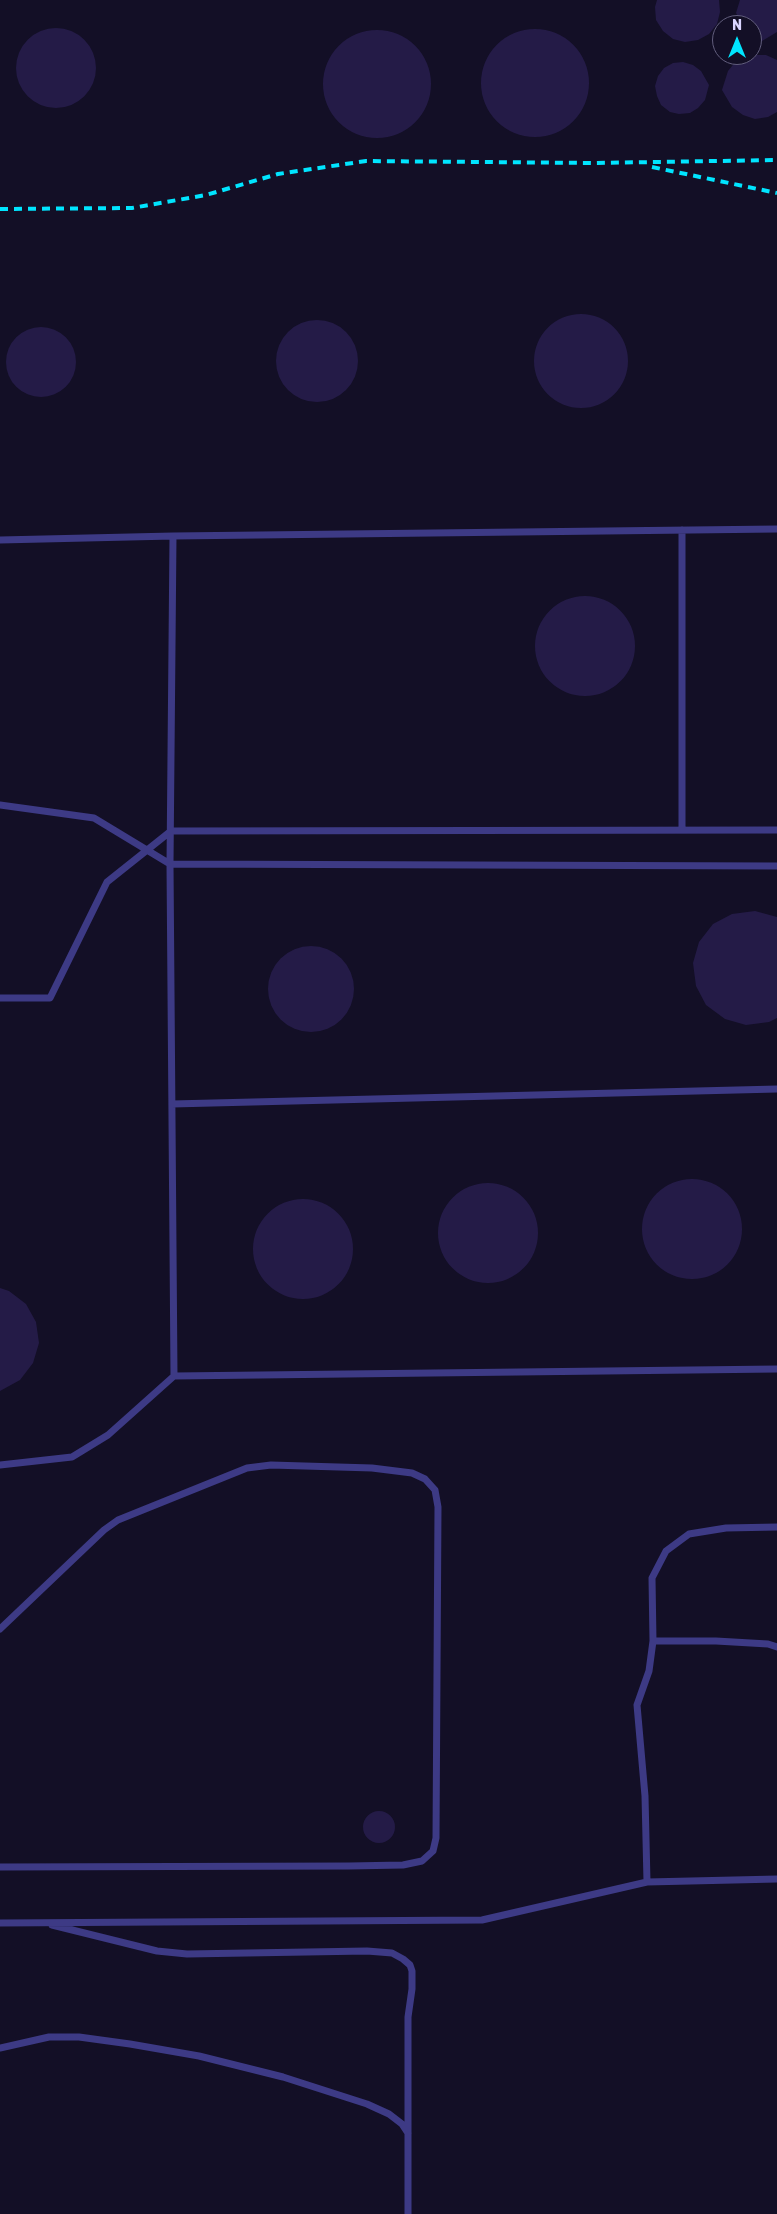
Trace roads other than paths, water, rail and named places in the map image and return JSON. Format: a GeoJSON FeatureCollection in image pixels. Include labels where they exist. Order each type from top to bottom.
{"type":"FeatureCollection","features":[{"type":"Feature","properties":{"kind":"lane"},"geometry":{"type":"LineString","coordinates":[[0,540],[174,536],[777,529]]}},
{"type":"Feature","properties":{"kind":"lane"},"geometry":{"type":"LineString","coordinates":[[682,530],[682,829]]}},
{"type":"Feature","properties":{"kind":"lane"},"geometry":{"type":"LineString","coordinates":[[174,536],[170,864],[174,1376]]}},
{"type":"Feature","properties":{"kind":"lane"},"geometry":{"type":"LineString","coordinates":[[0,805],[94,818],[170,864],[777,866]]}},
{"type":"Feature","properties":{"kind":"lane"},"geometry":{"type":"LineString","coordinates":[[0,998],[50,998],[107,882],[171,831],[777,830]]}},
{"type":"Feature","properties":{"kind":"lane"},"geometry":{"type":"LineString","coordinates":[[172,1104],[777,1089]]}},
{"type":"Feature","properties":{"kind":"lane"},"geometry":{"type":"LineString","coordinates":[[0,1465],[72,1457],[108,1435],[174,1376],[777,1369]]}},
{"type":"Feature","properties":{"kind":"lane"},"geometry":{"type":"LineString","coordinates":[[0,1629],[104,1530],[118,1520],[247,1468],[271,1465],[372,1468],[412,1474],[425,1479],[434,1490],[438,1507],[436,1838],[433,1851],[422,1861],[403,1865],[349,1866],[0,1867]]}},
{"type":"Feature","properties":{"kind":"lane"},"geometry":{"type":"LineString","coordinates":[[647,1882],[645,1796],[636,1705],[649,1672],[653,1641],[652,1578],[666,1551],[689,1534],[726,1528],[777,1527]]}},
{"type":"Feature","properties":{"kind":"lane"},"geometry":{"type":"LineString","coordinates":[[653,1641],[716,1641],[777,1646]]}},
{"type":"Feature","properties":{"kind":"lane"},"geometry":{"type":"LineString","coordinates":[[0,1923],[482,1920],[647,1882],[777,1879]]}},
{"type":"Feature","properties":{"kind":"lane"},"geometry":{"type":"LineString","coordinates":[[44,1923],[156,1951],[187,1954],[367,1951],[392,1953],[403,1959],[410,1965],[412,1971],[412,1989],[408,2017],[408,2214]]}},
{"type":"Feature","properties":{"kind":"lane"},"geometry":{"type":"LineString","coordinates":[[0,2048],[49,2037],[79,2037],[199,2056],[283,2078],[367,2104],[389,2114],[402,2124],[408,2133]]}},
{"type":"Feature","properties":{"kind":"railway"},"geometry":{"type":"LineString","coordinates":[[0,209],[132,208],[206,195],[278,174],[366,161],[594,163],[777,160]]}},
{"type":"Feature","properties":{"kind":"railway"},"geometry":{"type":"LineString","coordinates":[[652,167],[777,193]]}}]}
